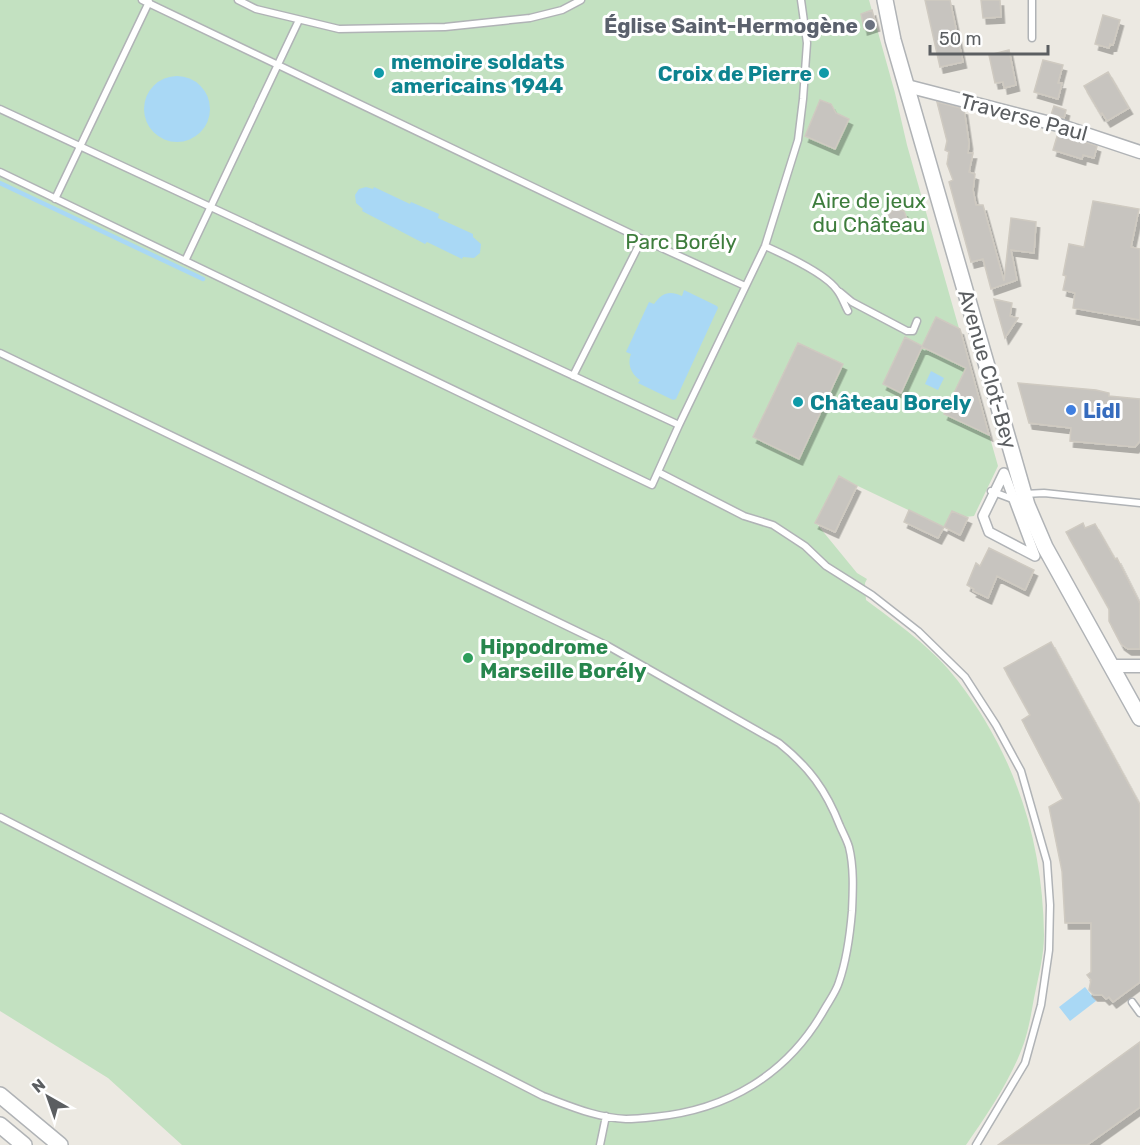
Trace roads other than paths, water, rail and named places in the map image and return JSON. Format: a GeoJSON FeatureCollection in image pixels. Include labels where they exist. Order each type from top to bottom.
{"type":"FeatureCollection","features":[{"type":"Feature","properties":{"kind":"street","name":"Avenue Clot-Bey"},"geometry":{"type":"LineString","coordinates":[[885,0],[889,24],[1022,500],[1045,547],[1140,718]]}},
{"type":"Feature","properties":{"kind":"street","name":"Traverse Paul"},"geometry":{"type":"LineString","coordinates":[[907,86],[1062,126],[1140,152]]}},
{"type":"Feature","properties":{"kind":"street"},"geometry":{"type":"LineString","coordinates":[[1004,473],[1022,500],[1035,556],[989,532],[983,516],[993,491],[1004,473]]}},
{"type":"Feature","properties":{"kind":"street"},"geometry":{"type":"LineString","coordinates":[[1111,666],[1140,666]]}},
{"type":"Feature","properties":{"kind":"street"},"geometry":{"type":"LineString","coordinates":[[0,1095],[60,1145]]}},
{"type":"Feature","properties":{"kind":"street"},"geometry":{"type":"LineString","coordinates":[[0,1125],[24,1145]]}},
{"type":"Feature","properties":{"kind":"lane"},"geometry":{"type":"LineString","coordinates":[[238,0],[256,9],[339,29],[445,27],[530,18],[562,10],[581,0]]}},
{"type":"Feature","properties":{"kind":"lane"},"geometry":{"type":"LineString","coordinates":[[0,172],[652,485],[765,246],[798,140],[807,43],[801,0]]}},
{"type":"Feature","properties":{"kind":"lane"},"geometry":{"type":"LineString","coordinates":[[1032,0],[1032,38]]}},
{"type":"Feature","properties":{"kind":"lane"},"geometry":{"type":"LineString","coordinates":[[56,199],[146,1],[642,239],[746,286]]}},
{"type":"Feature","properties":{"kind":"lane"},"geometry":{"type":"LineString","coordinates":[[185,261],[299,20]]}},
{"type":"Feature","properties":{"kind":"lane"},"geometry":{"type":"LineString","coordinates":[[0,109],[679,425]]}},
{"type":"Feature","properties":{"kind":"lane"},"geometry":{"type":"LineString","coordinates":[[573,376],[642,239]]}},
{"type":"Feature","properties":{"kind":"lane"},"geometry":{"type":"LineString","coordinates":[[765,246],[828,280],[852,302],[907,331],[913,331],[917,321]]}},
{"type":"Feature","properties":{"kind":"lane"},"geometry":{"type":"LineString","coordinates":[[837,290],[848,311]]}},
{"type":"Feature","properties":{"kind":"lane"},"geometry":{"type":"LineString","coordinates":[[0,353],[608,646],[779,743],[816,779],[832,807],[849,847],[853,889],[850,943],[839,984],[816,1024],[799,1047],[770,1073],[732,1098],[675,1115],[626,1119],[589,1113],[543,1096],[0,817]]}},
{"type":"Feature","properties":{"kind":"lane"},"geometry":{"type":"LineString","coordinates":[[658,472],[744,516],[773,525],[805,546],[826,566],[872,595],[918,631],[965,677],[996,725],[1021,771],[1047,862],[1050,904],[1049,950],[1041,1005],[1025,1063],[976,1145]]}},
{"type":"Feature","properties":{"kind":"lane"},"geometry":{"type":"LineString","coordinates":[[993,491],[1022,500],[1044,493],[1140,503]]}},
{"type":"Feature","properties":{"kind":"lane"},"geometry":{"type":"LineString","coordinates":[[1132,1002],[1140,1013]]}},
{"type":"Feature","properties":{"kind":"lane"},"geometry":{"type":"LineString","coordinates":[[600,1145],[606,1116]]}},
{"type":"Feature","properties":{"kind":"water"},"geometry":{"type":"Polygon","coordinates":[[[177,76],[190,79],[200,86],[207,96],[210,109],[207,122],[200,132],[190,139],[177,142],[164,139],[154,132],[147,122],[144,109],[147,96],[154,86],[164,79],[177,76]]]}},
{"type":"Feature","properties":{"kind":"water"},"geometry":{"type":"Polygon","coordinates":[[[366,187],[373,189],[374,187],[410,204],[411,202],[439,214],[438,218],[473,234],[473,237],[481,244],[480,253],[474,258],[463,257],[462,259],[427,242],[425,244],[362,211],[363,209],[356,203],[355,195],[359,189],[366,187]]]}},
{"type":"Feature","properties":{"kind":"water"},"geometry":{"type":"Polygon","coordinates":[[[684,290],[718,308],[676,399],[673,400],[638,383],[640,380],[632,372],[630,365],[631,354],[626,352],[649,302],[654,304],[660,297],[670,293],[682,296],[684,290]]]}},
{"type":"Feature","properties":{"kind":"water"},"geometry":{"type":"Polygon","coordinates":[[[931,371],[944,378],[938,390],[925,384],[931,371]]]}},
{"type":"Feature","properties":{"kind":"water"},"geometry":{"type":"Polygon","coordinates":[[[1085,987],[1096,1001],[1070,1021],[1059,1007],[1085,987]]]}},
{"type":"Feature","properties":{"kind":"waterway"},"geometry":{"type":"LineString","coordinates":[[0,183],[203,279]]}},
{"type":"Feature","properties":{"kind":"place","name":"Église Saint-Hermogène"},"geometry":{"type":"Point","coordinates":[870,25]}},
{"type":"Feature","properties":{"kind":"place","name":"memoire soldats americains 1944"},"geometry":{"type":"Point","coordinates":[379,73]}},
{"type":"Feature","properties":{"kind":"place","name":"Croix de Pierre"},"geometry":{"type":"Point","coordinates":[824,73]}},
{"type":"Feature","properties":{"kind":"place","name":"Château Borely"},"geometry":{"type":"Point","coordinates":[798,402]}},
{"type":"Feature","properties":{"kind":"place","name":"Lidl"},"geometry":{"type":"Point","coordinates":[1071,410]}},
{"type":"Feature","properties":{"kind":"place","name":"Hippodrome Marseille Borély"},"geometry":{"type":"Point","coordinates":[468,658]}},
{"type":"Feature","properties":{"kind":"park label","name":"Aire de jeux du Château"},"geometry":{"type":"Point","coordinates":[869,212]}},
{"type":"Feature","properties":{"kind":"park label","name":"Parc Borély"},"geometry":{"type":"Point","coordinates":[681,241]}}]}
